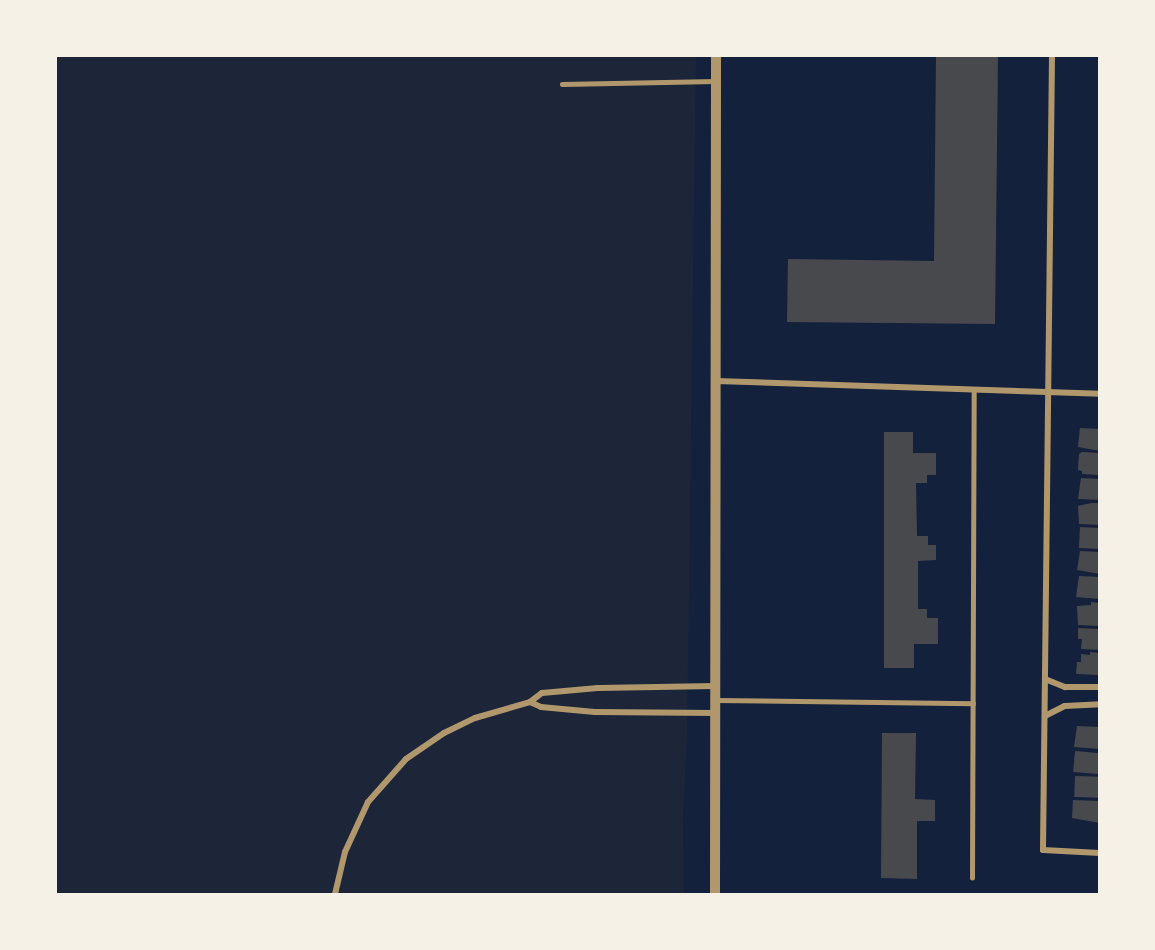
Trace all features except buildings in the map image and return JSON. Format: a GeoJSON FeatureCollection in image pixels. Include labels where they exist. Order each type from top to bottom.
{"type":"FeatureCollection","features":[{"type":"Feature","properties":{"kind":"street"},"geometry":{"type":"LineString","coordinates":[[715,894],[716,56]]}},
{"type":"Feature","properties":{"kind":"street"},"geometry":{"type":"LineString","coordinates":[[1052,56],[1043,850],[1100,853]]}},
{"type":"Feature","properties":{"kind":"street"},"geometry":{"type":"LineString","coordinates":[[716,381],[1100,394]]}},
{"type":"Feature","properties":{"kind":"street"},"geometry":{"type":"LineString","coordinates":[[1045,679],[1065,687],[1100,687]]}},
{"type":"Feature","properties":{"kind":"street"},"geometry":{"type":"LineString","coordinates":[[335,894],[345,852],[368,802],[394,771],[419,749],[460,724],[500,709],[530,702],[542,693],[598,688],[715,686]]}},
{"type":"Feature","properties":{"kind":"street"},"geometry":{"type":"LineString","coordinates":[[530,702],[541,707],[595,712],[715,713]]}},
{"type":"Feature","properties":{"kind":"street"},"geometry":{"type":"LineString","coordinates":[[1045,716],[1065,706],[1100,704]]}},
{"type":"Feature","properties":{"kind":"lane"},"geometry":{"type":"LineString","coordinates":[[562,84],[716,81]]}},
{"type":"Feature","properties":{"kind":"lane"},"geometry":{"type":"LineString","coordinates":[[972,878],[974,390]]}},
{"type":"Feature","properties":{"kind":"lane"},"geometry":{"type":"LineString","coordinates":[[715,700],[973,703]]}},
{"type":"Feature","properties":{"kind":"shaded area"},"geometry":{"type":"Polygon","coordinates":[[[56,56],[696,56],[687,736],[683,818],[684,894],[56,894],[56,56]]]}}]}
